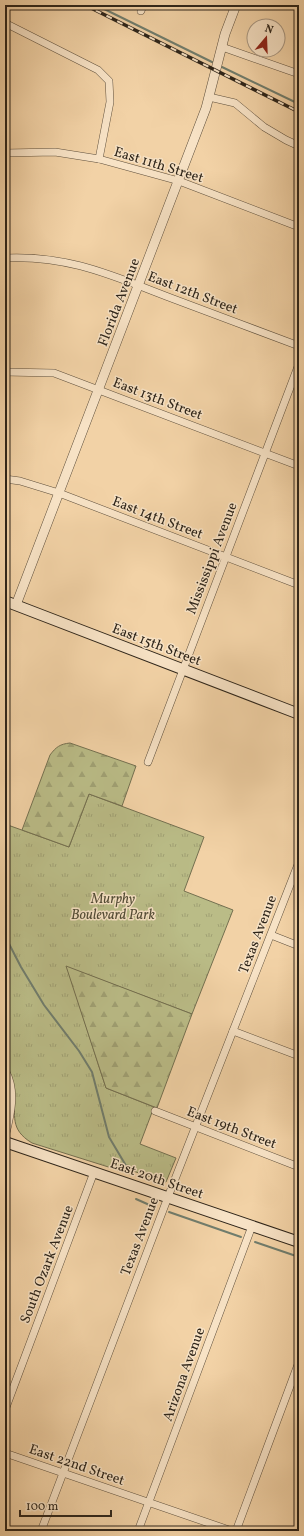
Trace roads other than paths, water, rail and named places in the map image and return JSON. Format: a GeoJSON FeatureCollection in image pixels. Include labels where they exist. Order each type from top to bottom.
{"type":"FeatureCollection","features":[{"type":"Feature","properties":{"kind":"main road","name":"East 15th Street"},"geometry":{"type":"LineString","coordinates":[[5,601],[299,714]]}},
{"type":"Feature","properties":{"kind":"main road","name":"East 20th Street"},"geometry":{"type":"LineString","coordinates":[[5,1142],[299,1242]]}},
{"type":"Feature","properties":{"kind":"street","name":"Florida Avenue"},"geometry":{"type":"LineString","coordinates":[[16,605],[179,182],[209,97],[222,47],[236,5]]}},
{"type":"Feature","properties":{"kind":"street"},"geometry":{"type":"LineString","coordinates":[[5,23],[98,70],[109,82],[110,102],[99,159]]}},
{"type":"Feature","properties":{"kind":"street"},"geometry":{"type":"LineString","coordinates":[[222,47],[299,74]]}},
{"type":"Feature","properties":{"kind":"street"},"geometry":{"type":"LineString","coordinates":[[209,97],[222,99],[235,104],[264,127],[299,146]]}},
{"type":"Feature","properties":{"kind":"street","name":"East 11th Street"},"geometry":{"type":"LineString","coordinates":[[5,153],[55,152],[99,159],[179,182],[299,226]]}},
{"type":"Feature","properties":{"kind":"street","name":"East 12th Street"},"geometry":{"type":"LineString","coordinates":[[5,258],[45,258],[64,261],[102,271],[299,346]]}},
{"type":"Feature","properties":{"kind":"street","name":"Mississippi Avenue"},"geometry":{"type":"LineString","coordinates":[[148,762],[299,364]]}},
{"type":"Feature","properties":{"kind":"street","name":"East 13th Street"},"geometry":{"type":"LineString","coordinates":[[5,372],[54,373],[299,466]]}},
{"type":"Feature","properties":{"kind":"street","name":"East 14th Street"},"geometry":{"type":"LineString","coordinates":[[5,479],[20,480],[59,493],[299,585]]}},
{"type":"Feature","properties":{"kind":"street","name":"Texas Avenue"},"geometry":{"type":"LineString","coordinates":[[42,1531],[168,1197],[299,862]]}},
{"type":"Feature","properties":{"kind":"street"},"geometry":{"type":"LineString","coordinates":[[271,935],[299,946]]}},
{"type":"Feature","properties":{"kind":"street"},"geometry":{"type":"LineString","coordinates":[[233,1031],[299,1056]]}},
{"type":"Feature","properties":{"kind":"street"},"geometry":{"type":"LineString","coordinates":[[5,1072],[10,1087],[11,1102],[5,1133]]}},
{"type":"Feature","properties":{"kind":"street","name":"East 19th Street"},"geometry":{"type":"LineString","coordinates":[[155,1111],[299,1167]]}},
{"type":"Feature","properties":{"kind":"street","name":"South Ozark Avenue"},"geometry":{"type":"LineString","coordinates":[[5,1410],[94,1172]]}},
{"type":"Feature","properties":{"kind":"street","name":"Arizona Avenue"},"geometry":{"type":"LineString","coordinates":[[138,1531],[252,1226]]}},
{"type":"Feature","properties":{"kind":"street"},"geometry":{"type":"LineString","coordinates":[[236,1531],[299,1362]]}},
{"type":"Feature","properties":{"kind":"street","name":"East 22nd Street"},"geometry":{"type":"LineString","coordinates":[[5,1453],[232,1531]]}},
{"type":"Feature","properties":{"kind":"waterway"},"geometry":{"type":"LineString","coordinates":[[96,5],[212,62]]}},
{"type":"Feature","properties":{"kind":"waterway"},"geometry":{"type":"LineString","coordinates":[[222,67],[299,104]]}},
{"type":"Feature","properties":{"kind":"waterway"},"geometry":{"type":"LineString","coordinates":[[5,936],[21,967],[44,1005],[79,1051],[92,1072],[109,1137],[128,1169]]}},
{"type":"Feature","properties":{"kind":"waterway"},"geometry":{"type":"LineString","coordinates":[[136,1199],[154,1207]]}},
{"type":"Feature","properties":{"kind":"waterway"},"geometry":{"type":"LineString","coordinates":[[169,1212],[241,1237]]}},
{"type":"Feature","properties":{"kind":"waterway"},"geometry":{"type":"LineString","coordinates":[[255,1242],[299,1257]]}},
{"type":"Feature","properties":{"kind":"railway"},"geometry":{"type":"LineString","coordinates":[[85,5],[299,112]]}},
{"type":"Feature","properties":{"kind":"park label","name":"Murphy Boulevard Park"},"geometry":{"type":"Point","coordinates":[113,906]}}]}
